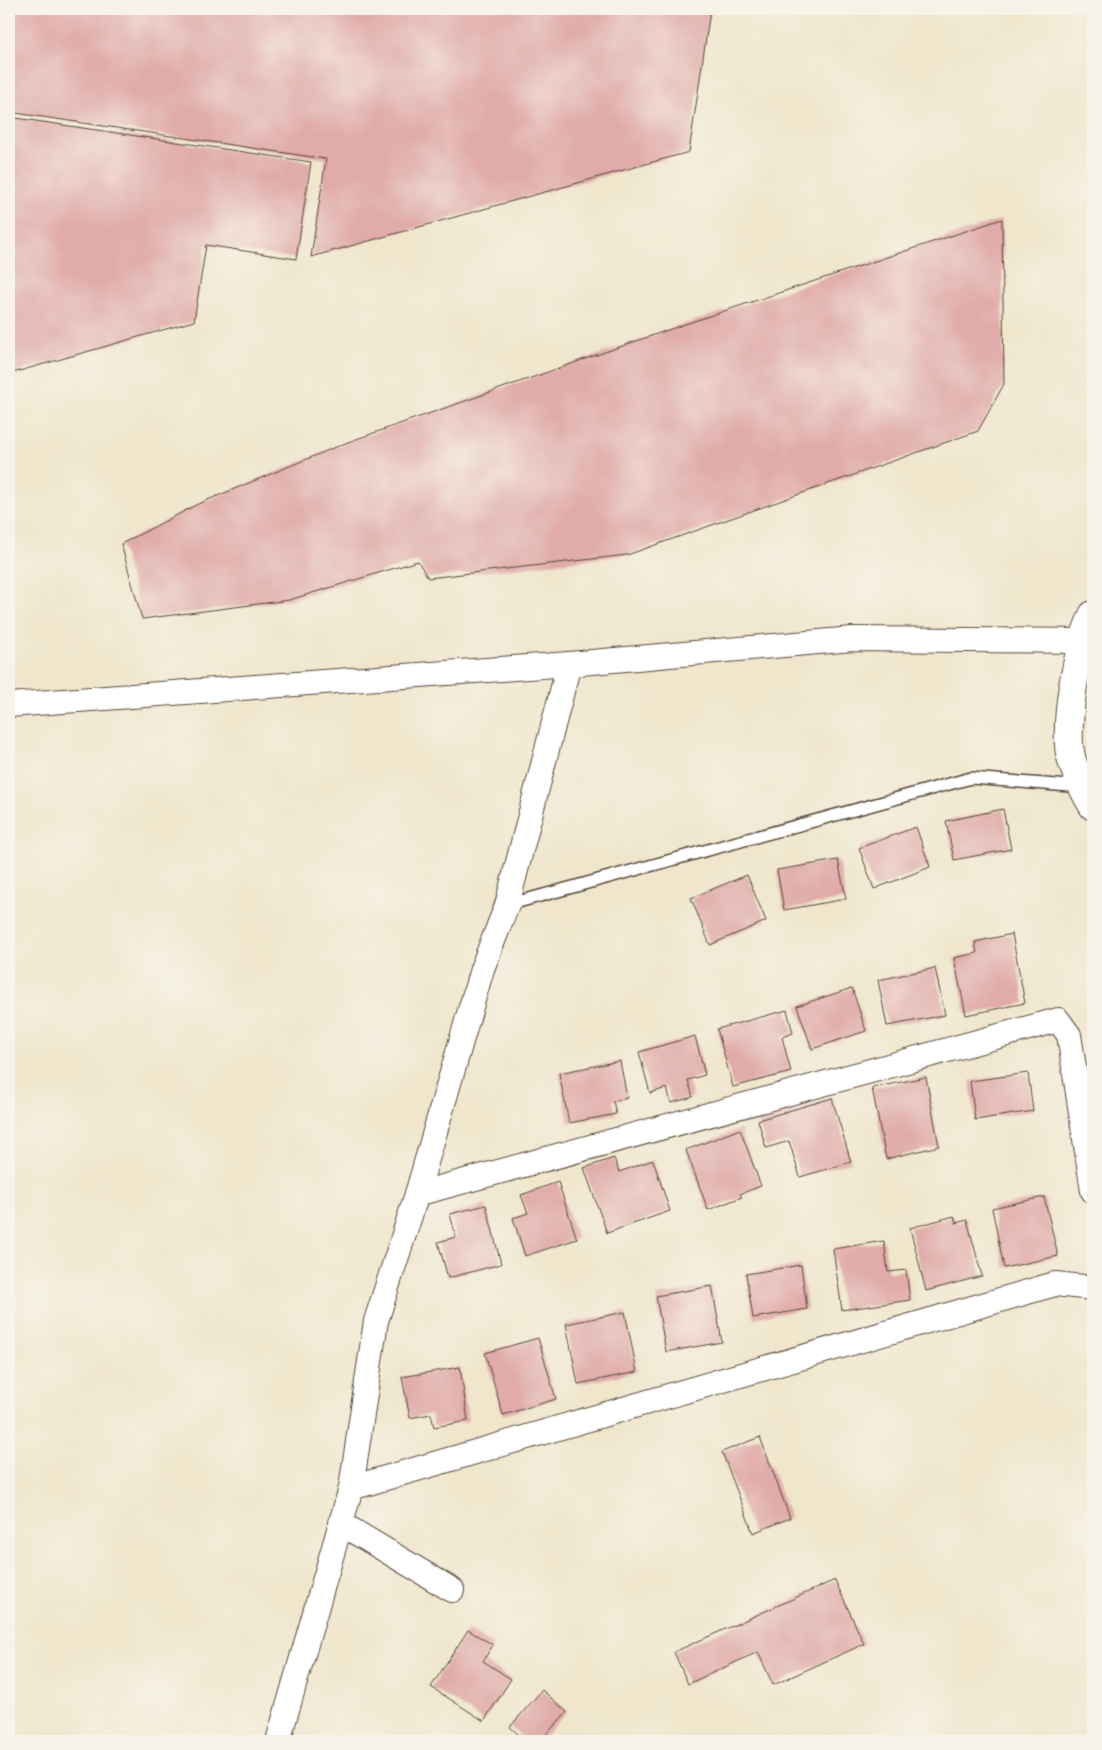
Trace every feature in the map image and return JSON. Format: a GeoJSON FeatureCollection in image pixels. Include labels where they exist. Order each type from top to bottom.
{"type":"FeatureCollection","features":[{"type":"Feature","properties":{"kind":"street"},"geometry":{"type":"LineString","coordinates":[[1088,796],[1069,747],[1072,706],[1093,615]]}},
{"type":"Feature","properties":{"kind":"street"},"geometry":{"type":"LineString","coordinates":[[9,705],[569,664],[853,639],[1088,642]]}},
{"type":"Feature","properties":{"kind":"street"},"geometry":{"type":"LineString","coordinates":[[278,1741],[351,1488],[376,1321],[417,1194],[482,969],[507,905],[569,664]]}},
{"type":"Feature","properties":{"kind":"street"},"geometry":{"type":"LineString","coordinates":[[417,1194],[1058,1020],[1069,1035],[1093,1191]]}},
{"type":"Feature","properties":{"kind":"street"},"geometry":{"type":"LineString","coordinates":[[351,1488],[1054,1284],[1093,1288]]}},
{"type":"Feature","properties":{"kind":"street"},"geometry":{"type":"LineString","coordinates":[[340,1523],[452,1590]]}},
{"type":"Feature","properties":{"kind":"lane"},"geometry":{"type":"LineString","coordinates":[[507,905],[971,778],[1088,796]]}},
{"type":"Feature","properties":{"kind":"building"},"geometry":{"type":"Polygon","coordinates":[[[9,9],[696,9],[710,11],[689,152],[311,257],[326,159],[9,112],[9,9]]]}},
{"type":"Feature","properties":{"kind":"building"},"geometry":{"type":"Polygon","coordinates":[[[9,117],[311,162],[296,259],[206,245],[194,321],[9,374],[9,117]]]}},
{"type":"Feature","properties":{"kind":"building"},"geometry":{"type":"Polygon","coordinates":[[[1002,219],[1004,384],[978,431],[627,555],[428,578],[418,561],[289,600],[142,619],[121,544],[198,504],[348,442],[685,324],[1002,219]]]}},
{"type":"Feature","properties":{"kind":"building"},"geometry":{"type":"Polygon","coordinates":[[[1003,809],[1011,849],[954,860],[946,821],[1003,809]]]}},
{"type":"Feature","properties":{"kind":"building"},"geometry":{"type":"Polygon","coordinates":[[[916,827],[930,867],[874,889],[859,848],[916,827]]]}},
{"type":"Feature","properties":{"kind":"building"},"geometry":{"type":"Polygon","coordinates":[[[838,860],[846,899],[784,910],[777,870],[838,860]]]}},
{"type":"Feature","properties":{"kind":"building"},"geometry":{"type":"Polygon","coordinates":[[[747,875],[766,921],[710,945],[691,898],[747,875]]]}},
{"type":"Feature","properties":{"kind":"building"},"geometry":{"type":"Polygon","coordinates":[[[1012,934],[1025,1003],[966,1015],[954,958],[977,953],[975,942],[1012,934]]]}},
{"type":"Feature","properties":{"kind":"building"},"geometry":{"type":"Polygon","coordinates":[[[935,968],[945,1015],[887,1026],[878,980],[935,968]]]}},
{"type":"Feature","properties":{"kind":"building"},"geometry":{"type":"Polygon","coordinates":[[[852,988],[866,1031],[812,1049],[797,1006],[852,988]]]}},
{"type":"Feature","properties":{"kind":"building"},"geometry":{"type":"Polygon","coordinates":[[[787,1010],[793,1033],[782,1037],[791,1072],[733,1087],[717,1029],[787,1010]]]}},
{"type":"Feature","properties":{"kind":"building"},"geometry":{"type":"Polygon","coordinates":[[[695,1036],[705,1075],[688,1080],[693,1097],[671,1103],[667,1088],[650,1093],[639,1052],[695,1036]]]}},
{"type":"Feature","properties":{"kind":"building"},"geometry":{"type":"Polygon","coordinates":[[[620,1061],[627,1098],[613,1101],[616,1114],[569,1123],[559,1073],[620,1061]]]}},
{"type":"Feature","properties":{"kind":"building"},"geometry":{"type":"Polygon","coordinates":[[[1028,1073],[1033,1111],[975,1120],[970,1081],[1028,1073]]]}},
{"type":"Feature","properties":{"kind":"building"},"geometry":{"type":"Polygon","coordinates":[[[926,1077],[939,1146],[886,1159],[872,1088],[926,1077]]]}},
{"type":"Feature","properties":{"kind":"building"},"geometry":{"type":"Polygon","coordinates":[[[832,1098],[851,1162],[800,1177],[789,1141],[766,1148],[758,1120],[832,1098]]]}},
{"type":"Feature","properties":{"kind":"building"},"geometry":{"type":"Polygon","coordinates":[[[740,1129],[761,1186],[740,1194],[742,1197],[708,1210],[686,1150],[740,1129]]]}},
{"type":"Feature","properties":{"kind":"building"},"geometry":{"type":"Polygon","coordinates":[[[614,1158],[619,1172],[653,1160],[670,1211],[607,1233],[584,1168],[614,1158]]]}},
{"type":"Feature","properties":{"kind":"building"},"geometry":{"type":"Polygon","coordinates":[[[558,1182],[577,1239],[525,1256],[513,1218],[528,1213],[521,1195],[558,1182]]]}},
{"type":"Feature","properties":{"kind":"building"},"geometry":{"type":"Polygon","coordinates":[[[1044,1197],[1058,1256],[1004,1268],[992,1208],[1044,1197]]]}},
{"type":"Feature","properties":{"kind":"building"},"geometry":{"type":"Polygon","coordinates":[[[486,1205],[501,1264],[448,1278],[438,1242],[456,1237],[450,1214],[486,1205]]]}},
{"type":"Feature","properties":{"kind":"building"},"geometry":{"type":"Polygon","coordinates":[[[954,1216],[956,1223],[967,1220],[982,1276],[926,1291],[910,1228],[954,1216]]]}},
{"type":"Feature","properties":{"kind":"building"},"geometry":{"type":"Polygon","coordinates":[[[884,1241],[888,1272],[906,1270],[910,1300],[842,1310],[833,1249],[884,1241]]]}},
{"type":"Feature","properties":{"kind":"building"},"geometry":{"type":"Polygon","coordinates":[[[801,1265],[807,1309],[753,1318],[746,1274],[801,1265]]]}},
{"type":"Feature","properties":{"kind":"building"},"geometry":{"type":"Polygon","coordinates":[[[712,1286],[722,1342],[666,1352],[656,1296],[712,1286]]]}},
{"type":"Feature","properties":{"kind":"building"},"geometry":{"type":"Polygon","coordinates":[[[625,1312],[637,1372],[578,1384],[566,1324],[625,1312]]]}},
{"type":"Feature","properties":{"kind":"building"},"geometry":{"type":"Polygon","coordinates":[[[538,1338],[556,1399],[503,1415],[485,1353],[538,1338]]]}},
{"type":"Feature","properties":{"kind":"building"},"geometry":{"type":"Polygon","coordinates":[[[460,1367],[468,1421],[434,1427],[431,1414],[410,1418],[402,1377],[460,1367]]]}},
{"type":"Feature","properties":{"kind":"building"},"geometry":{"type":"Polygon","coordinates":[[[760,1437],[790,1518],[753,1533],[722,1452],[760,1437]]]}},
{"type":"Feature","properties":{"kind":"building"},"geometry":{"type":"Polygon","coordinates":[[[835,1580],[864,1644],[773,1685],[758,1652],[688,1684],[674,1652],[835,1580]]]}},
{"type":"Feature","properties":{"kind":"building"},"geometry":{"type":"Polygon","coordinates":[[[468,1630],[493,1645],[483,1661],[511,1679],[484,1721],[431,1687],[468,1630]]]}},
{"type":"Feature","properties":{"kind":"building"},"geometry":{"type":"Polygon","coordinates":[[[542,1690],[567,1712],[540,1741],[526,1741],[510,1727],[542,1690]]]}}]}
